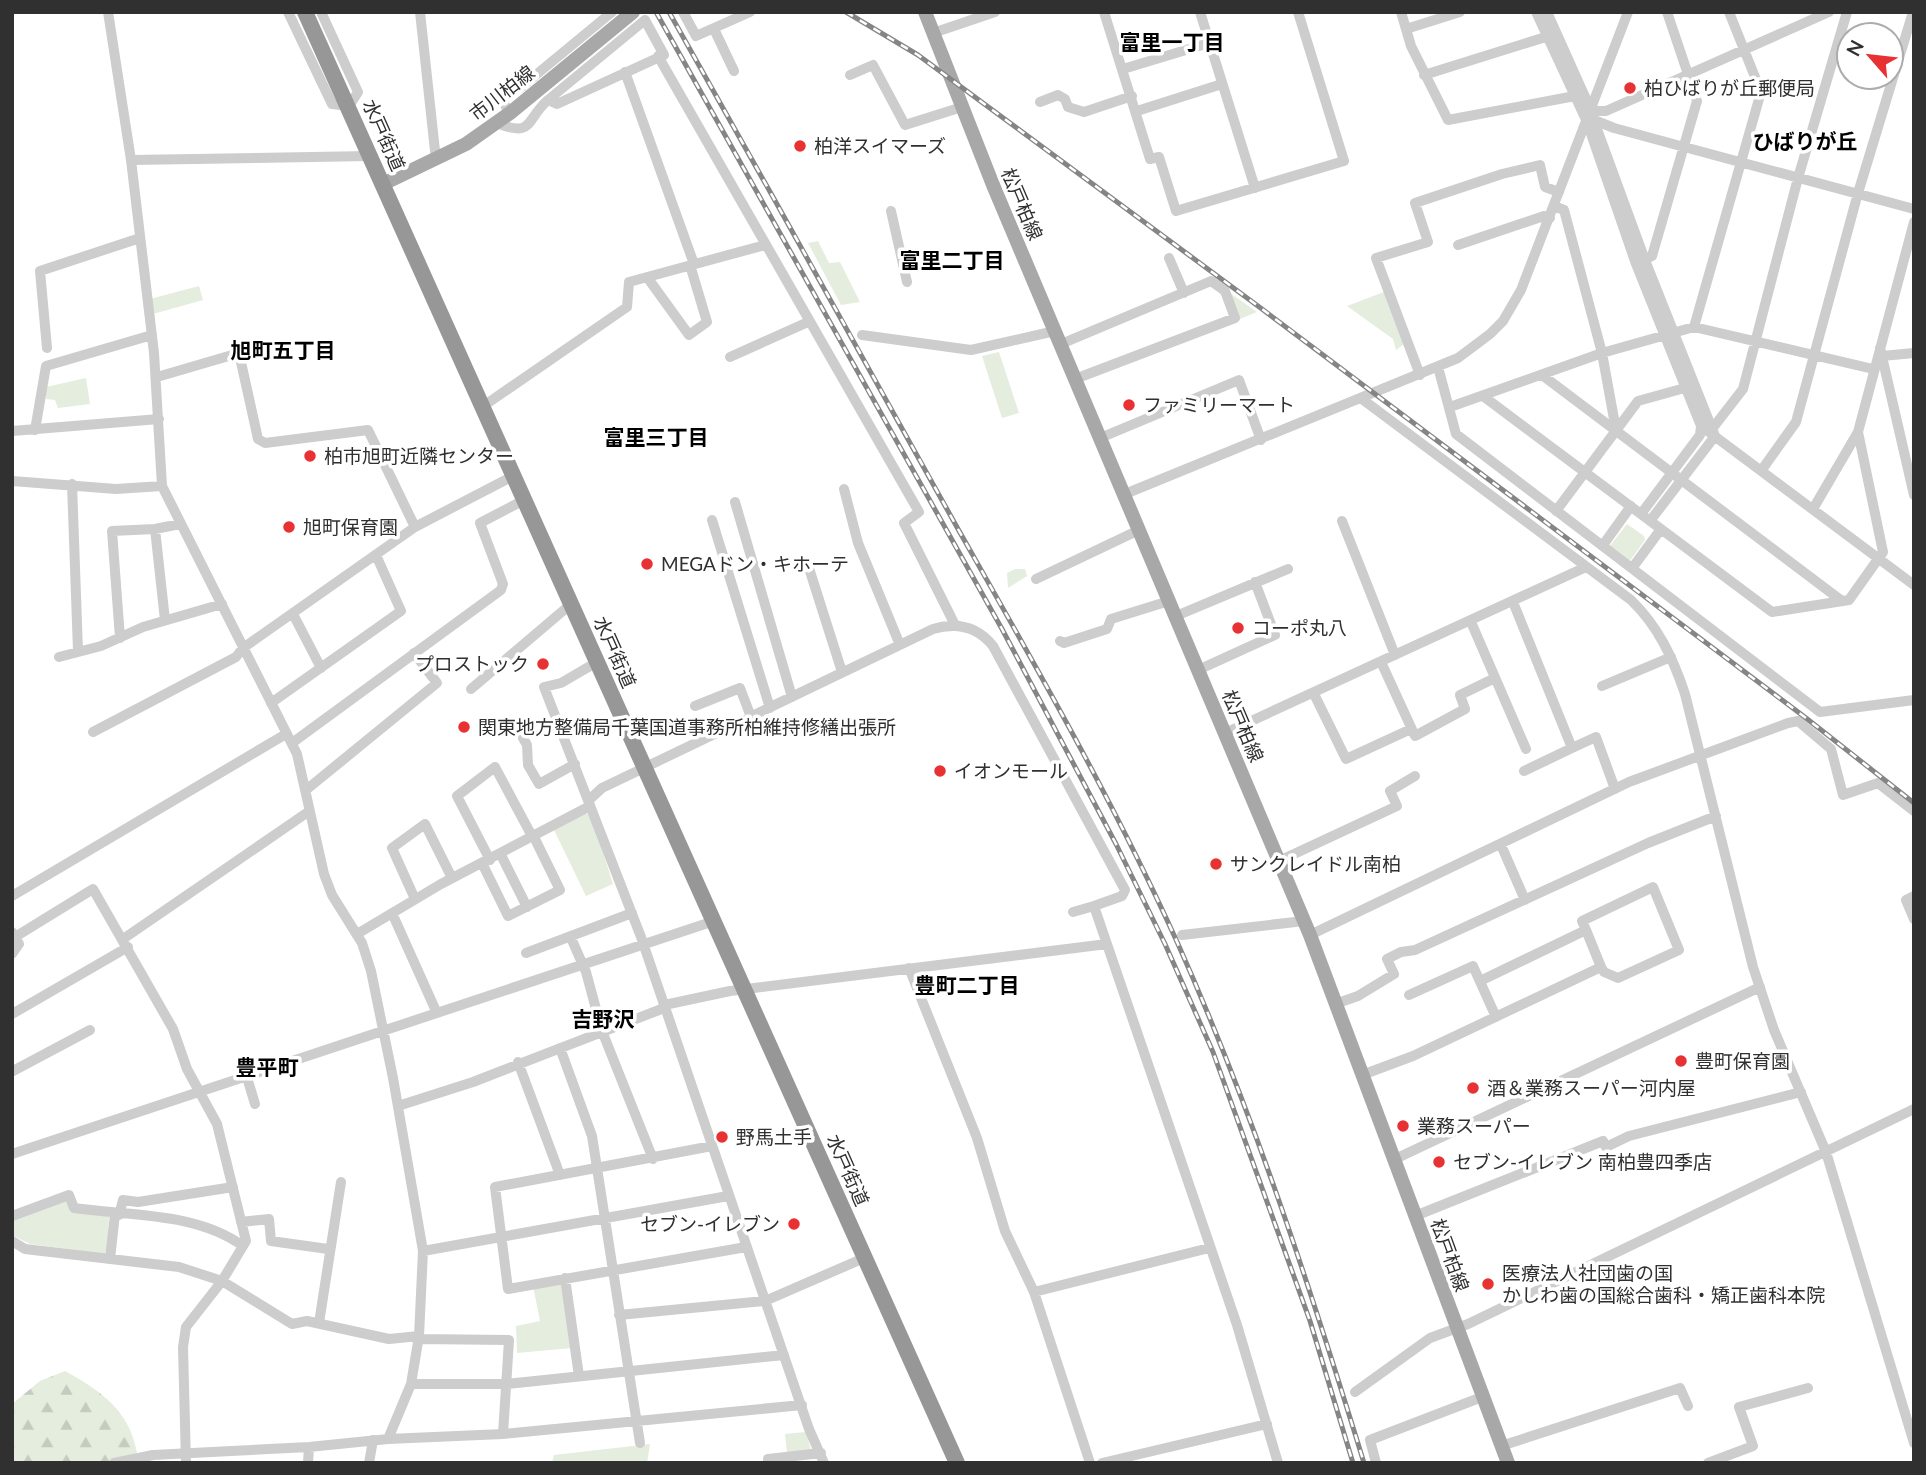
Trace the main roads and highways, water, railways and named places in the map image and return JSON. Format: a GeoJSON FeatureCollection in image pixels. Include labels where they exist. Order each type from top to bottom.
{"type":"FeatureCollection","features":[{"type":"Feature","properties":{"kind":"highway","name":"水戸街道"},"geometry":{"type":"LineString","coordinates":[[305,12],[957,1463]]}},
{"type":"Feature","properties":{"kind":"main road","name":"松戸柏線"},"geometry":{"type":"LineString","coordinates":[[925,12],[1075,379],[1310,935],[1508,1463]]}},
{"type":"Feature","properties":{"kind":"main road","name":"市川柏線"},"geometry":{"type":"LineString","coordinates":[[383,184],[466,144],[639,15]]}},
{"type":"Feature","properties":{"kind":"railway"},"geometry":{"type":"LineString","coordinates":[[656,12],[1002,629],[1116,844],[1165,944],[1213,1052],[1310,1321],[1353,1463]]}},
{"type":"Feature","properties":{"kind":"railway"},"geometry":{"type":"LineString","coordinates":[[669,12],[1045,683],[1101,786],[1153,891],[1205,1007],[1256,1136],[1323,1331],[1364,1463]]}},
{"type":"Feature","properties":{"kind":"railway"},"geometry":{"type":"LineString","coordinates":[[846,12],[918,55],[1262,309],[1806,718],[1914,803]]}},
{"type":"Feature","properties":{"kind":"place","name":"柏ひばりが丘郵便局"},"geometry":{"type":"Point","coordinates":[1630,88]}},
{"type":"Feature","properties":{"kind":"place","name":"柏洋スイマーズ"},"geometry":{"type":"Point","coordinates":[800,146]}},
{"type":"Feature","properties":{"kind":"place","name":"ファミリーマート"},"geometry":{"type":"Point","coordinates":[1129,405]}},
{"type":"Feature","properties":{"kind":"place","name":"柏市旭町近隣センター"},"geometry":{"type":"Point","coordinates":[310,456]}},
{"type":"Feature","properties":{"kind":"place","name":"旭町保育園"},"geometry":{"type":"Point","coordinates":[289,527]}},
{"type":"Feature","properties":{"kind":"place","name":"MEGAドン・キホーテ"},"geometry":{"type":"Point","coordinates":[647,564]}},
{"type":"Feature","properties":{"kind":"place","name":"コーポ丸八"},"geometry":{"type":"Point","coordinates":[1238,628]}},
{"type":"Feature","properties":{"kind":"place","name":"プロストック"},"geometry":{"type":"Point","coordinates":[543,664]}},
{"type":"Feature","properties":{"kind":"place","name":"関東地方整備局千葉国道事務所柏維持修繕出張所"},"geometry":{"type":"Point","coordinates":[464,727]}},
{"type":"Feature","properties":{"kind":"place","name":"イオンモール"},"geometry":{"type":"Point","coordinates":[940,771]}},
{"type":"Feature","properties":{"kind":"place","name":"サンクレイドル南柏"},"geometry":{"type":"Point","coordinates":[1216,864]}},
{"type":"Feature","properties":{"kind":"place","name":"豊町保育園"},"geometry":{"type":"Point","coordinates":[1681,1061]}},
{"type":"Feature","properties":{"kind":"place","name":"酒＆業務スーパー河内屋"},"geometry":{"type":"Point","coordinates":[1473,1088]}},
{"type":"Feature","properties":{"kind":"place","name":"業務スーパー"},"geometry":{"type":"Point","coordinates":[1403,1126]}},
{"type":"Feature","properties":{"kind":"place","name":"野馬土手"},"geometry":{"type":"Point","coordinates":[722,1137]}},
{"type":"Feature","properties":{"kind":"place","name":"セブン-イレブン 南柏豊四季店"},"geometry":{"type":"Point","coordinates":[1439,1162]}},
{"type":"Feature","properties":{"kind":"place","name":"セブン-イレブン"},"geometry":{"type":"Point","coordinates":[794,1224]}},
{"type":"Feature","properties":{"kind":"place","name":"医療法人社団歯の国 かしわ歯の国総合歯科・矯正歯科本院"},"geometry":{"type":"Point","coordinates":[1488,1284]}},
{"type":"Feature","properties":{"kind":"district","name":"富里一丁目"},"geometry":{"type":"Point","coordinates":[1172,43]}},
{"type":"Feature","properties":{"kind":"district","name":"ひばりが丘"},"geometry":{"type":"Point","coordinates":[1805,142]}},
{"type":"Feature","properties":{"kind":"district","name":"富里二丁目"},"geometry":{"type":"Point","coordinates":[952,261]}},
{"type":"Feature","properties":{"kind":"district","name":"旭町五丁目"},"geometry":{"type":"Point","coordinates":[283,351]}},
{"type":"Feature","properties":{"kind":"district","name":"富里三丁目"},"geometry":{"type":"Point","coordinates":[656,438]}},
{"type":"Feature","properties":{"kind":"district","name":"豊町二丁目"},"geometry":{"type":"Point","coordinates":[967,986]}},
{"type":"Feature","properties":{"kind":"district","name":"吉野沢"},"geometry":{"type":"Point","coordinates":[603,1020]}},
{"type":"Feature","properties":{"kind":"district","name":"豊平町"},"geometry":{"type":"Point","coordinates":[267,1068]}}]}
